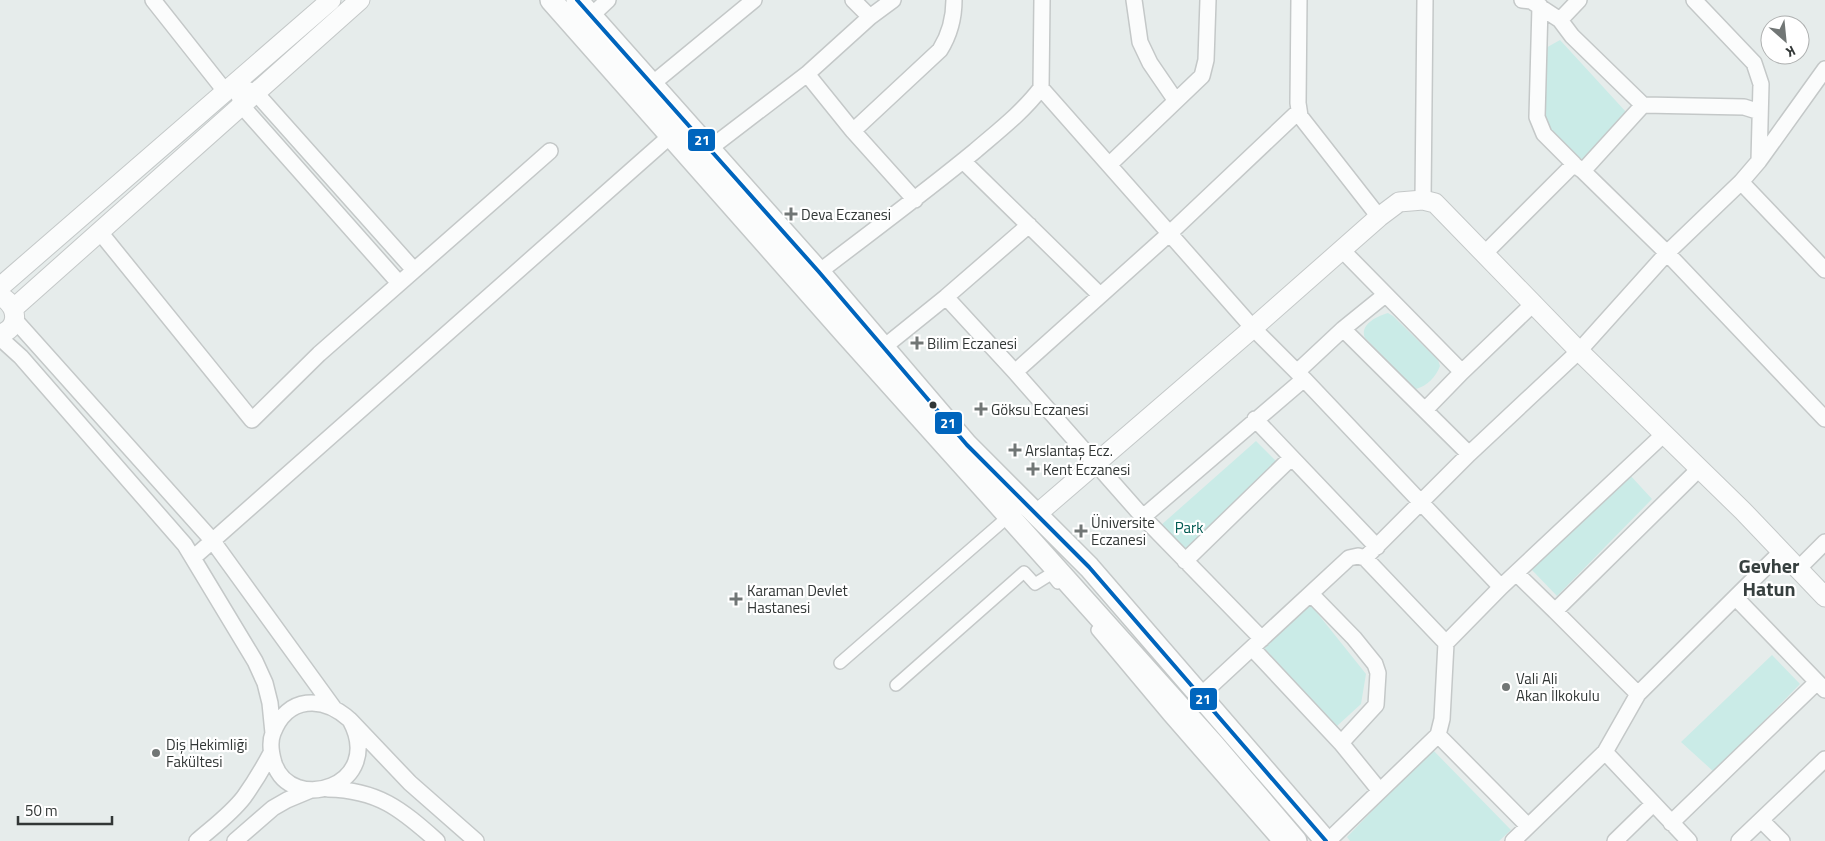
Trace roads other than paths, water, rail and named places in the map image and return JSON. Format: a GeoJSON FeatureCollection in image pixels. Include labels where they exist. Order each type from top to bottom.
{"type":"FeatureCollection","features":[{"type":"Feature","properties":{"kind":"main road"},"geometry":{"type":"LineString","coordinates":[[551,0],[679,129],[844,332],[1214,745],[1296,841]]}},
{"type":"Feature","properties":{"kind":"main road"},"geometry":{"type":"LineString","coordinates":[[584,8],[652,84],[679,129],[709,149],[819,272],[967,445],[1088,567],[1327,841]]}},
{"type":"Feature","properties":{"kind":"street"},"geometry":{"type":"LineString","coordinates":[[153,0],[230,87],[242,106],[399,284]]}},
{"type":"Feature","properties":{"kind":"street"},"geometry":{"type":"LineString","coordinates":[[6,295],[230,87],[330,0]]}},
{"type":"Feature","properties":{"kind":"street"},"geometry":{"type":"LineString","coordinates":[[6,295],[99,231],[360,0]]}},
{"type":"Feature","properties":{"kind":"street"},"geometry":{"type":"LineString","coordinates":[[584,8],[608,0]]}},
{"type":"Feature","properties":{"kind":"street"},"geometry":{"type":"LineString","coordinates":[[652,84],[754,0]]}},
{"type":"Feature","properties":{"kind":"street"},"geometry":{"type":"LineString","coordinates":[[853,0],[870,17]]}},
{"type":"Feature","properties":{"kind":"street"},"geometry":{"type":"LineString","coordinates":[[709,149],[806,74],[870,17],[893,0]]}},
{"type":"Feature","properties":{"kind":"street"},"geometry":{"type":"LineString","coordinates":[[853,131],[940,50],[948,37],[954,14],[954,0]]}},
{"type":"Feature","properties":{"kind":"street"},"geometry":{"type":"LineString","coordinates":[[819,272],[915,200],[994,135],[1034,97],[1041,88],[1042,0]]}},
{"type":"Feature","properties":{"kind":"street"},"geometry":{"type":"LineString","coordinates":[[1134,0],[1140,42],[1150,64],[1176,101]]}},
{"type":"Feature","properties":{"kind":"street"},"geometry":{"type":"LineString","coordinates":[[1110,164],[1202,76],[1206,60],[1208,0]]}},
{"type":"Feature","properties":{"kind":"street"},"geometry":{"type":"LineString","coordinates":[[1299,0],[1300,116],[1379,217]]}},
{"type":"Feature","properties":{"kind":"street"},"geometry":{"type":"LineString","coordinates":[[1424,0],[1424,200]]}},
{"type":"Feature","properties":{"kind":"street"},"geometry":{"type":"LineString","coordinates":[[1522,0],[1531,1],[1560,20],[1572,36],[1643,105],[1744,107],[1760,112]]}},
{"type":"Feature","properties":{"kind":"street"},"geometry":{"type":"LineString","coordinates":[[1560,20],[1579,0]]}},
{"type":"Feature","properties":{"kind":"street"},"geometry":{"type":"LineString","coordinates":[[1694,0],[1754,63],[1761,84],[1759,161]]}},
{"type":"Feature","properties":{"kind":"street"},"geometry":{"type":"LineString","coordinates":[[1540,6],[1537,117],[1544,134],[1667,253],[1825,419]]}},
{"type":"Feature","properties":{"kind":"street"},"geometry":{"type":"LineString","coordinates":[[1365,558],[1469,454],[1579,351],[1667,253],[1742,182],[1825,69]]}},
{"type":"Feature","properties":{"kind":"street"},"geometry":{"type":"LineString","coordinates":[[806,74],[853,131],[915,200]]}},
{"type":"Feature","properties":{"kind":"street"},"geometry":{"type":"LineString","coordinates":[[230,87],[256,93],[414,270]]}},
{"type":"Feature","properties":{"kind":"street"},"geometry":{"type":"LineString","coordinates":[[1041,88],[1253,328],[1501,587]]}},
{"type":"Feature","properties":{"kind":"street"},"geometry":{"type":"LineString","coordinates":[[1485,253],[1578,168],[1643,105]]}},
{"type":"Feature","properties":{"kind":"street"},"geometry":{"type":"LineString","coordinates":[[1015,372],[1170,233],[1299,111]]}},
{"type":"Feature","properties":{"kind":"street"},"geometry":{"type":"LineString","coordinates":[[192,558],[679,129]]}},
{"type":"Feature","properties":{"kind":"street"},"geometry":{"type":"LineString","coordinates":[[99,231],[252,420],[319,354],[550,151]]}},
{"type":"Feature","properties":{"kind":"street"},"geometry":{"type":"LineString","coordinates":[[963,160],[1100,296]]}},
{"type":"Feature","properties":{"kind":"street"},"geometry":{"type":"LineString","coordinates":[[1742,182],[1825,270]]}},
{"type":"Feature","properties":{"kind":"street"},"geometry":{"type":"LineString","coordinates":[[1037,514],[1379,217],[1399,202],[1424,200],[1435,203],[1579,351],[1782,551],[1797,570],[1825,597]]}},
{"type":"Feature","properties":{"kind":"street"},"geometry":{"type":"LineString","coordinates":[[884,347],[946,297],[1029,225]]}},
{"type":"Feature","properties":{"kind":"street"},"geometry":{"type":"LineString","coordinates":[[1342,250],[1462,372]]}},
{"type":"Feature","properties":{"kind":"street"},"geometry":{"type":"LineString","coordinates":[[6,295],[8,330],[0,336],[21,357],[185,545],[262,676],[270,703],[273,733]]}},
{"type":"Feature","properties":{"kind":"street"},"geometry":{"type":"LineString","coordinates":[[6,295],[212,540],[333,706]]}},
{"type":"Feature","properties":{"kind":"street"},"geometry":{"type":"LineString","coordinates":[[1143,517],[1255,419],[1301,376],[1343,329],[1385,295]]}},
{"type":"Feature","properties":{"kind":"street"},"geometry":{"type":"LineString","coordinates":[[946,297],[1143,517],[1185,560],[1380,790]]}},
{"type":"Feature","properties":{"kind":"street"},"geometry":{"type":"LineString","coordinates":[[1425,410],[1534,303]]}},
{"type":"Feature","properties":{"kind":"street"},"geometry":{"type":"LineString","coordinates":[[1343,329],[1469,454]]}},
{"type":"Feature","properties":{"kind":"street"},"geometry":{"type":"LineString","coordinates":[[1255,419],[1377,547]]}},
{"type":"Feature","properties":{"kind":"street"},"geometry":{"type":"LineString","coordinates":[[1327,841],[1438,735],[1442,719],[1446,643],[1501,587],[1664,434]]}},
{"type":"Feature","properties":{"kind":"street"},"geometry":{"type":"LineString","coordinates":[[1185,560],[1291,458]]}},
{"type":"Feature","properties":{"kind":"street"},"geometry":{"type":"LineString","coordinates":[[1555,611],[1699,469]]}},
{"type":"Feature","properties":{"kind":"street"},"geometry":{"type":"LineString","coordinates":[[840,663],[1009,516]]}},
{"type":"Feature","properties":{"kind":"street"},"geometry":{"type":"LineString","coordinates":[[1797,570],[1825,542]]}},
{"type":"Feature","properties":{"kind":"street"},"geometry":{"type":"LineString","coordinates":[[1513,841],[1605,752],[1638,694],[1782,551]]}},
{"type":"Feature","properties":{"kind":"street"},"geometry":{"type":"LineString","coordinates":[[1201,695],[1349,558],[1358,556],[1365,558],[1446,643]]}},
{"type":"Feature","properties":{"kind":"street"},"geometry":{"type":"LineString","coordinates":[[896,685],[1024,572],[1036,584],[1051,574],[1168,716],[1278,841]]}},
{"type":"Feature","properties":{"kind":"street"},"geometry":{"type":"LineString","coordinates":[[1516,573],[1638,694]]}},
{"type":"Feature","properties":{"kind":"street"},"geometry":{"type":"LineString","coordinates":[[1311,594],[1354,638],[1375,664],[1378,673],[1376,705],[1341,743]]}},
{"type":"Feature","properties":{"kind":"street"},"geometry":{"type":"LineString","coordinates":[[1671,823],[1821,686],[1736,598]]}},
{"type":"Feature","properties":{"kind":"street"},"geometry":{"type":"LineString","coordinates":[[437,841],[412,819],[392,805],[372,796],[349,789],[319,790],[297,787],[285,779],[276,767],[271,753],[271,738],[276,724],[286,713],[298,705],[313,702],[333,706],[340,710],[410,783],[476,841]]}},
{"type":"Feature","properties":{"kind":"street"},"geometry":{"type":"LineString","coordinates":[[235,841],[273,808],[287,800],[340,783],[350,773],[357,760],[359,746],[357,732],[350,720]]}},
{"type":"Feature","properties":{"kind":"street"},"geometry":{"type":"LineString","coordinates":[[1438,735],[1528,826]]}},
{"type":"Feature","properties":{"kind":"street"},"geometry":{"type":"LineString","coordinates":[[1605,752],[1689,841]]}},
{"type":"Feature","properties":{"kind":"street"},"geometry":{"type":"LineString","coordinates":[[197,841],[243,798],[271,753]]}},
{"type":"Feature","properties":{"kind":"street"},"geometry":{"type":"LineString","coordinates":[[1739,841],[1825,759]]}},
{"type":"Feature","properties":{"kind":"street"},"geometry":{"type":"LineString","coordinates":[[1615,841],[1653,804]]}},
{"type":"Feature","properties":{"kind":"street"},"geometry":{"type":"LineString","coordinates":[[1761,820],[1782,841]]}},
{"type":"Feature","properties":{"kind":"place","name":"Deva Eczanesi"},"geometry":{"type":"Point","coordinates":[791,214]}},
{"type":"Feature","properties":{"kind":"place","name":"Bilim Eczanesi"},"geometry":{"type":"Point","coordinates":[917,343]}},
{"type":"Feature","properties":{"kind":"place","name":"Göksu Eczanesi"},"geometry":{"type":"Point","coordinates":[981,409]}},
{"type":"Feature","properties":{"kind":"place","name":"Arslantaş Ecz."},"geometry":{"type":"Point","coordinates":[1015,450]}},
{"type":"Feature","properties":{"kind":"place","name":"Kent Eczanesi"},"geometry":{"type":"Point","coordinates":[1033,469]}},
{"type":"Feature","properties":{"kind":"place","name":"Üniversite Eczanesi"},"geometry":{"type":"Point","coordinates":[1081,531]}},
{"type":"Feature","properties":{"kind":"place","name":"Karaman Devlet Hastanesi"},"geometry":{"type":"Point","coordinates":[736,599]}},
{"type":"Feature","properties":{"kind":"place","name":"Vali Ali Akan İlkokulu"},"geometry":{"type":"Point","coordinates":[1506,687]}},
{"type":"Feature","properties":{"kind":"place","name":"Diş Hekimliği Fakültesi"},"geometry":{"type":"Point","coordinates":[156,753]}},
{"type":"Feature","properties":{"kind":"district","name":"Gevher Hatun"},"geometry":{"type":"Point","coordinates":[1769,576]}},
{"type":"Feature","properties":{"kind":"park label","name":"Park"},"geometry":{"type":"Point","coordinates":[1189,527]}}]}
